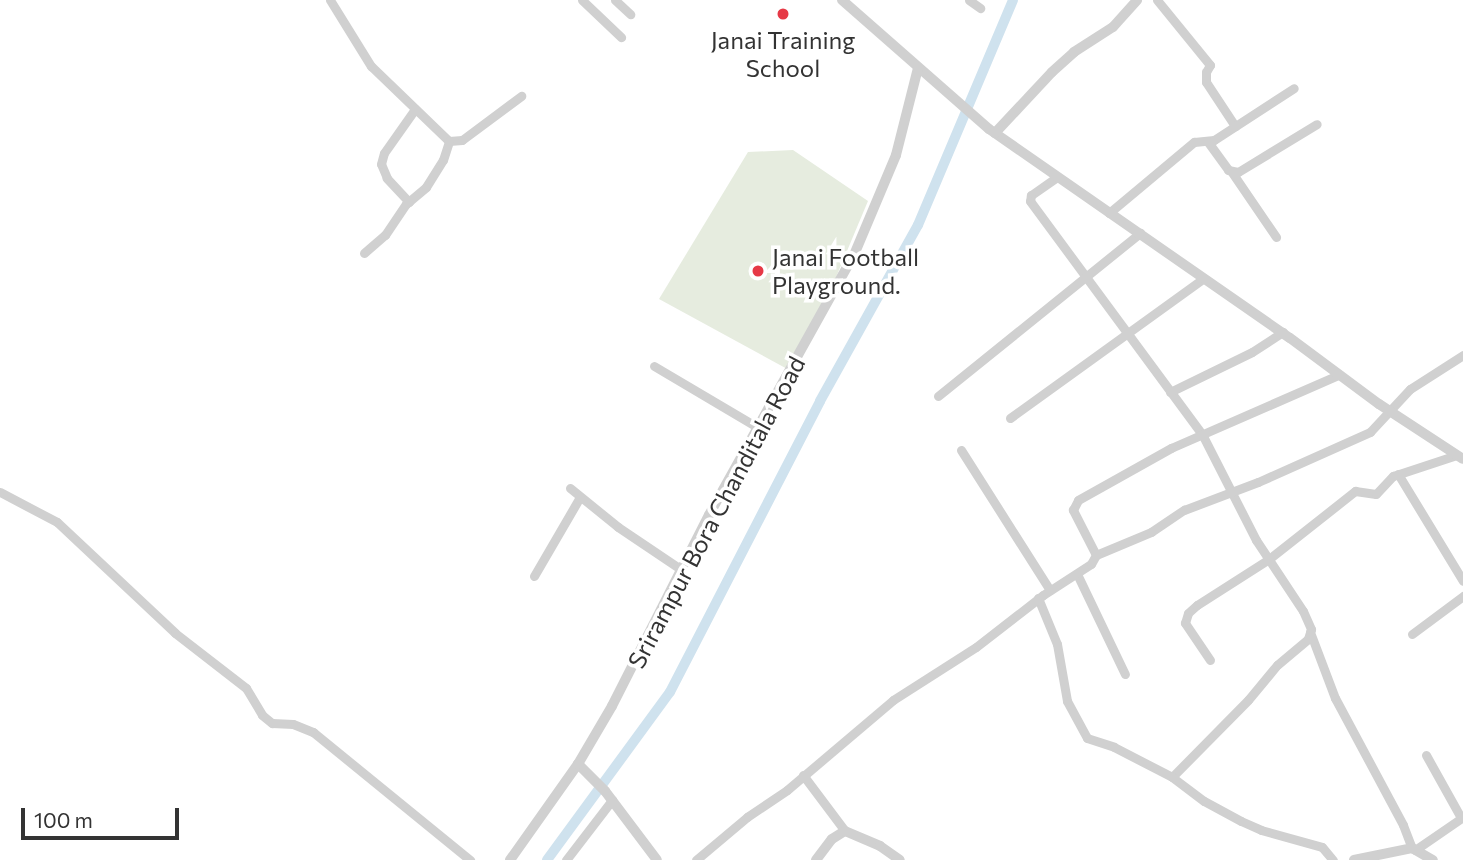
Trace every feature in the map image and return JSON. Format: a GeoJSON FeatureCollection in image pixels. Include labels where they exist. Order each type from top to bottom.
{"type":"FeatureCollection","features":[{"type":"Feature","properties":{"kind":"street"},"geometry":{"type":"LineString","coordinates":[[330,0],[371,66],[449,141],[462,140],[522,96]]}},
{"type":"Feature","properties":{"kind":"street"},"geometry":{"type":"LineString","coordinates":[[582,0],[621,37]]}},
{"type":"Feature","properties":{"kind":"street"},"geometry":{"type":"LineString","coordinates":[[615,0],[631,14]]}},
{"type":"Feature","properties":{"kind":"street"},"geometry":{"type":"LineString","coordinates":[[842,0],[984,125],[1460,457]]}},
{"type":"Feature","properties":{"kind":"street"},"geometry":{"type":"LineString","coordinates":[[969,0],[980,8]]}},
{"type":"Feature","properties":{"kind":"street"},"geometry":{"type":"LineString","coordinates":[[995,133],[1052,72],[1074,52],[1113,27],[1137,0]]}},
{"type":"Feature","properties":{"kind":"street"},"geometry":{"type":"LineString","coordinates":[[1157,0],[1210,65],[1206,72],[1206,82],[1235,127]]}},
{"type":"Feature","properties":{"kind":"street","name":"Srirampur Bora Chanditala Road"},"geometry":{"type":"LineString","coordinates":[[510,860],[578,764],[642,650],[757,427],[822,317],[868,227],[896,155],[918,68]]}},
{"type":"Feature","properties":{"kind":"street"},"geometry":{"type":"LineString","coordinates":[[1109,213],[1194,142],[1208,142],[1294,88]]}},
{"type":"Feature","properties":{"kind":"street"},"geometry":{"type":"LineString","coordinates":[[409,202],[387,178],[381,164],[384,153],[415,109]]}},
{"type":"Feature","properties":{"kind":"street"},"geometry":{"type":"LineString","coordinates":[[1231,171],[1238,172],[1249,166],[1317,124]]}},
{"type":"Feature","properties":{"kind":"street"},"geometry":{"type":"LineString","coordinates":[[364,253],[385,235],[409,202],[438,171],[449,141]]}},
{"type":"Feature","properties":{"kind":"street"},"geometry":{"type":"LineString","coordinates":[[1208,142],[1276,237]]}},
{"type":"Feature","properties":{"kind":"street"},"geometry":{"type":"LineString","coordinates":[[1056,177],[1031,195],[1030,201],[1203,436],[1230,492],[1269,559],[1304,611],[1335,698],[1404,825],[1413,849],[1433,860]]}},
{"type":"Feature","properties":{"kind":"street"},"geometry":{"type":"LineString","coordinates":[[939,396],[1088,278],[1140,233]]}},
{"type":"Feature","properties":{"kind":"street"},"geometry":{"type":"LineString","coordinates":[[1010,418],[1204,278]]}},
{"type":"Feature","properties":{"kind":"street"},"geometry":{"type":"LineString","coordinates":[[1170,392],[1252,352],[1283,332]]}},
{"type":"Feature","properties":{"kind":"street"},"geometry":{"type":"LineString","coordinates":[[696,860],[893,700],[976,647],[1038,598],[1091,564],[1096,555],[1151,532],[1184,510],[1370,432],[1410,389],[1463,355]]}},
{"type":"Feature","properties":{"kind":"street"},"geometry":{"type":"LineString","coordinates":[[654,366],[757,427]]}},
{"type":"Feature","properties":{"kind":"street"},"geometry":{"type":"LineString","coordinates":[[1096,555],[1073,510],[1078,500],[1171,448],[1340,374]]}},
{"type":"Feature","properties":{"kind":"street"},"geometry":{"type":"LineString","coordinates":[[961,450],[1050,590]]}},
{"type":"Feature","properties":{"kind":"street"},"geometry":{"type":"LineString","coordinates":[[1210,660],[1187,629],[1188,613],[1223,585],[1269,559],[1339,500],[1360,490],[1376,494],[1398,474],[1460,457]]}},
{"type":"Feature","properties":{"kind":"street"},"geometry":{"type":"LineString","coordinates":[[1398,474],[1463,581]]}},
{"type":"Feature","properties":{"kind":"street"},"geometry":{"type":"LineString","coordinates":[[570,488],[618,527],[682,570]]}},
{"type":"Feature","properties":{"kind":"street"},"geometry":{"type":"LineString","coordinates":[[0,492],[57,523],[175,633],[246,688],[262,715],[272,723],[293,724],[313,732],[470,860]]}},
{"type":"Feature","properties":{"kind":"street"},"geometry":{"type":"LineString","coordinates":[[534,576],[580,497]]}},
{"type":"Feature","properties":{"kind":"street"},"geometry":{"type":"LineString","coordinates":[[1077,574],[1125,674]]}},
{"type":"Feature","properties":{"kind":"street"},"geometry":{"type":"LineString","coordinates":[[1412,634],[1463,596]]}},
{"type":"Feature","properties":{"kind":"street"},"geometry":{"type":"LineString","coordinates":[[1038,598],[1054,634],[1067,701],[1078,726],[1087,737],[1114,747],[1172,777],[1204,801],[1241,821],[1261,830],[1322,847],[1333,860]]}},
{"type":"Feature","properties":{"kind":"street"},"geometry":{"type":"LineString","coordinates":[[1172,777],[1248,700],[1277,664],[1308,639],[1310,632]]}},
{"type":"Feature","properties":{"kind":"street"},"geometry":{"type":"LineString","coordinates":[[1353,860],[1413,849],[1462,817],[1426,755]]}},
{"type":"Feature","properties":{"kind":"street"},"geometry":{"type":"LineString","coordinates":[[578,764],[609,795],[657,860]]}},
{"type":"Feature","properties":{"kind":"street"},"geometry":{"type":"LineString","coordinates":[[803,775],[845,831],[857,834],[900,860]]}},
{"type":"Feature","properties":{"kind":"street"},"geometry":{"type":"LineString","coordinates":[[566,860],[609,795]]}},
{"type":"Feature","properties":{"kind":"street"},"geometry":{"type":"LineString","coordinates":[[816,860],[832,839],[845,831]]}},
{"type":"Feature","properties":{"kind":"shaded area","name":"Janai Football Playground."},"geometry":{"type":"Polygon","coordinates":[[[793,150],[868,201],[821,313],[791,371],[659,299],[748,152],[793,150]]]}},
{"type":"Feature","properties":{"kind":"waterway"},"geometry":{"type":"LineString","coordinates":[[547,860],[670,692],[820,401],[918,225],[1013,0]]}},
{"type":"Feature","properties":{"kind":"place","name":"Janai Training School"},"geometry":{"type":"Point","coordinates":[783,14]}},
{"type":"Feature","properties":{"kind":"place","name":"Janai Football Playground."},"geometry":{"type":"Point","coordinates":[758,271]}}]}
